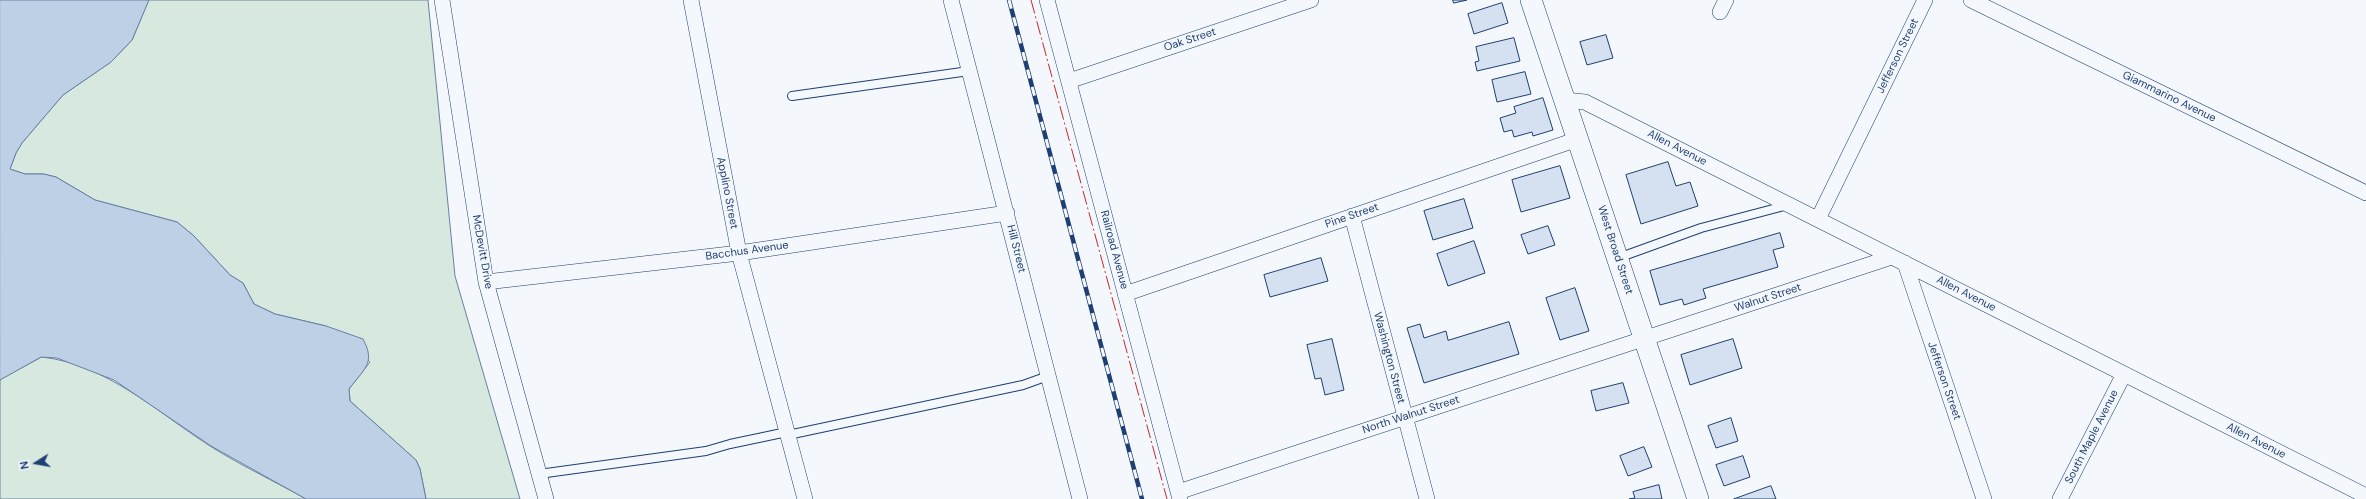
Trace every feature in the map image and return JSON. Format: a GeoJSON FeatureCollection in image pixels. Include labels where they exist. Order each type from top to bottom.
{"type":"FeatureCollection","features":[{"type":"Feature","properties":{"kind":"main road","name":"West Broad Street"},"geometry":{"type":"LineString","coordinates":[[1531,0],[1698,499]]}},
{"type":"Feature","properties":{"kind":"street","name":"McDevitt Drive"},"geometry":{"type":"LineString","coordinates":[[442,0],[486,282],[546,499]]}},
{"type":"Feature","properties":{"kind":"street","name":"Applino Street"},"geometry":{"type":"LineString","coordinates":[[691,0],[739,253],[805,499]]}},
{"type":"Feature","properties":{"kind":"street","name":"Hill Street"},"geometry":{"type":"LineString","coordinates":[[951,0],[1080,499]]}},
{"type":"Feature","properties":{"kind":"street","name":"Railroad Avenue"},"geometry":{"type":"LineString","coordinates":[[1047,0],[1179,495]]}},
{"type":"Feature","properties":{"kind":"street","name":"Oak Street"},"geometry":{"type":"LineString","coordinates":[[1069,81],[1311,0]]}},
{"type":"Feature","properties":{"kind":"street","name":"Jefferson Street"},"geometry":{"type":"LineString","coordinates":[[1818,219],[1925,0]]}},
{"type":"Feature","properties":{"kind":"street","name":"Giammarino Avenue"},"geometry":{"type":"LineString","coordinates":[[1971,0],[2366,193]]}},
{"type":"Feature","properties":{"kind":"street","name":"Allen Avenue"},"geometry":{"type":"LineString","coordinates":[[1565,100],[1585,102],[2366,496]]}},
{"type":"Feature","properties":{"kind":"street","name":"Pine Street"},"geometry":{"type":"LineString","coordinates":[[1126,294],[1578,139]]}},
{"type":"Feature","properties":{"kind":"street","name":"Bacchus Avenue"},"geometry":{"type":"LineString","coordinates":[[486,282],[739,253],[1006,213]]}},
{"type":"Feature","properties":{"kind":"street","name":"Washington Street"},"geometry":{"type":"LineString","coordinates":[[1352,216],[1427,499]]}},
{"type":"Feature","properties":{"kind":"street","name":"Jefferson Street"},"geometry":{"type":"LineString","coordinates":[[1898,260],[1984,499]]}},
{"type":"Feature","properties":{"kind":"street","name":"Walnut Street"},"geometry":{"type":"LineString","coordinates":[[1644,338],[1898,260]]}},
{"type":"Feature","properties":{"kind":"street","name":"North Walnut Street"},"geometry":{"type":"LineString","coordinates":[[1179,495],[1405,417],[1644,338]]}},
{"type":"Feature","properties":{"kind":"street","name":"South Maple Avenue"},"geometry":{"type":"LineString","coordinates":[[2060,499],[2124,374]]}},
{"type":"Feature","properties":{"kind":"lane"},"geometry":{"type":"LineString","coordinates":[[792,96],[969,71]]}},
{"type":"Feature","properties":{"kind":"lane"},"geometry":{"type":"LineString","coordinates":[[1617,258],[1701,228],[1789,205]]}},
{"type":"Feature","properties":{"kind":"lane"},"geometry":{"type":"LineString","coordinates":[[539,474],[706,451],[730,444],[1023,384],[1048,376]]}},
{"type":"Feature","properties":{"kind":"shaded area"},"geometry":{"type":"Polygon","coordinates":[[[149,0],[428,0],[455,276],[520,499],[426,499],[420,469],[416,460],[350,401],[349,389],[370,362],[326,326],[275,314],[254,304],[243,283],[230,275],[194,236],[177,222],[95,200],[56,177],[43,174],[25,174],[10,169],[16,153],[22,143],[63,95],[111,62],[132,40],[149,0]]]}},
{"type":"Feature","properties":{"kind":"shaded area"},"geometry":{"type":"Polygon","coordinates":[[[42,357],[65,361],[88,369],[109,379],[130,391],[221,453],[306,499],[0,499],[0,380],[42,357]]]}},
{"type":"Feature","properties":{"kind":"water"},"geometry":{"type":"Polygon","coordinates":[[[0,0],[149,0],[132,40],[111,62],[63,95],[22,143],[16,153],[10,169],[25,174],[44,174],[56,177],[95,200],[177,222],[194,236],[230,275],[243,283],[254,304],[275,314],[326,326],[363,339],[367,347],[368,360],[363,371],[349,389],[350,401],[416,460],[420,469],[426,499],[306,499],[211,446],[114,380],[57,358],[41,357],[0,380],[0,0]]]}},
{"type":"Feature","properties":{"kind":"building"},"geometry":{"type":"Polygon","coordinates":[[[1453,0],[1467,0],[1454,3],[1453,0]]]}},
{"type":"Feature","properties":{"kind":"building"},"geometry":{"type":"Polygon","coordinates":[[[1502,3],[1508,23],[1474,34],[1468,14],[1502,3]]]}},
{"type":"Feature","properties":{"kind":"building"},"geometry":{"type":"Polygon","coordinates":[[[1606,35],[1613,58],[1587,65],[1580,42],[1606,35]]]}},
{"type":"Feature","properties":{"kind":"building"},"geometry":{"type":"Polygon","coordinates":[[[1514,38],[1520,61],[1477,71],[1475,62],[1479,61],[1476,47],[1514,38]]]}},
{"type":"Feature","properties":{"kind":"building"},"geometry":{"type":"Polygon","coordinates":[[[1525,72],[1531,94],[1497,102],[1492,80],[1525,72]]]}},
{"type":"Feature","properties":{"kind":"building"},"geometry":{"type":"Polygon","coordinates":[[[1543,98],[1553,130],[1533,136],[1532,132],[1514,137],[1512,130],[1504,132],[1500,118],[1516,113],[1514,107],[1543,98]]]}},
{"type":"Feature","properties":{"kind":"building"},"geometry":{"type":"Polygon","coordinates":[[[1668,162],[1676,186],[1690,182],[1698,206],[1641,224],[1626,175],[1668,162]]]}},
{"type":"Feature","properties":{"kind":"building"},"geometry":{"type":"Polygon","coordinates":[[[1560,166],[1570,198],[1521,212],[1512,180],[1560,166]]]}},
{"type":"Feature","properties":{"kind":"building"},"geometry":{"type":"Polygon","coordinates":[[[1464,199],[1473,228],[1433,240],[1424,211],[1464,199]]]}},
{"type":"Feature","properties":{"kind":"building"},"geometry":{"type":"Polygon","coordinates":[[[1548,226],[1555,245],[1528,254],[1521,235],[1548,226]]]}},
{"type":"Feature","properties":{"kind":"building"},"geometry":{"type":"Polygon","coordinates":[[[1780,233],[1784,247],[1773,250],[1778,267],[1703,289],[1706,298],[1684,305],[1682,299],[1660,305],[1650,271],[1780,233]]]}},
{"type":"Feature","properties":{"kind":"building"},"geometry":{"type":"Polygon","coordinates":[[[1474,241],[1485,273],[1448,286],[1437,254],[1474,241]]]}},
{"type":"Feature","properties":{"kind":"building"},"geometry":{"type":"Polygon","coordinates":[[[1321,258],[1328,281],[1270,297],[1264,275],[1321,258]]]}},
{"type":"Feature","properties":{"kind":"building"},"geometry":{"type":"Polygon","coordinates":[[[1575,288],[1589,331],[1560,340],[1546,298],[1575,288]]]}},
{"type":"Feature","properties":{"kind":"building"},"geometry":{"type":"Polygon","coordinates":[[[1509,322],[1519,354],[1424,383],[1407,328],[1420,324],[1424,338],[1446,331],[1448,340],[1509,322]]]}},
{"type":"Feature","properties":{"kind":"building"},"geometry":{"type":"Polygon","coordinates":[[[1332,339],[1344,390],[1325,395],[1321,378],[1315,379],[1307,345],[1332,339]]]}},
{"type":"Feature","properties":{"kind":"building"},"geometry":{"type":"Polygon","coordinates":[[[1733,339],[1742,368],[1690,385],[1681,355],[1733,339]]]}},
{"type":"Feature","properties":{"kind":"building"},"geometry":{"type":"Polygon","coordinates":[[[1623,383],[1629,403],[1596,411],[1591,391],[1623,383]]]}},
{"type":"Feature","properties":{"kind":"building"},"geometry":{"type":"Polygon","coordinates":[[[1731,418],[1738,441],[1716,448],[1708,426],[1731,418]]]}},
{"type":"Feature","properties":{"kind":"building"},"geometry":{"type":"Polygon","coordinates":[[[1644,447],[1652,467],[1628,476],[1620,456],[1644,447]]]}},
{"type":"Feature","properties":{"kind":"building"},"geometry":{"type":"Polygon","coordinates":[[[1743,456],[1750,477],[1724,486],[1716,465],[1743,456]]]}},
{"type":"Feature","properties":{"kind":"building"},"geometry":{"type":"Polygon","coordinates":[[[1659,485],[1662,499],[1629,499],[1635,498],[1633,492],[1659,485]]]}},
{"type":"Feature","properties":{"kind":"building"},"geometry":{"type":"Polygon","coordinates":[[[1771,486],[1776,499],[1734,499],[1771,486]]]}},
{"type":"Feature","properties":{"kind":"railway"},"geometry":{"type":"LineString","coordinates":[[1009,0],[1142,499]]}},
{"type":"Feature","properties":{"kind":"power"},"geometry":{"type":"LineString","coordinates":[[1031,0],[1167,499]]}}]}
